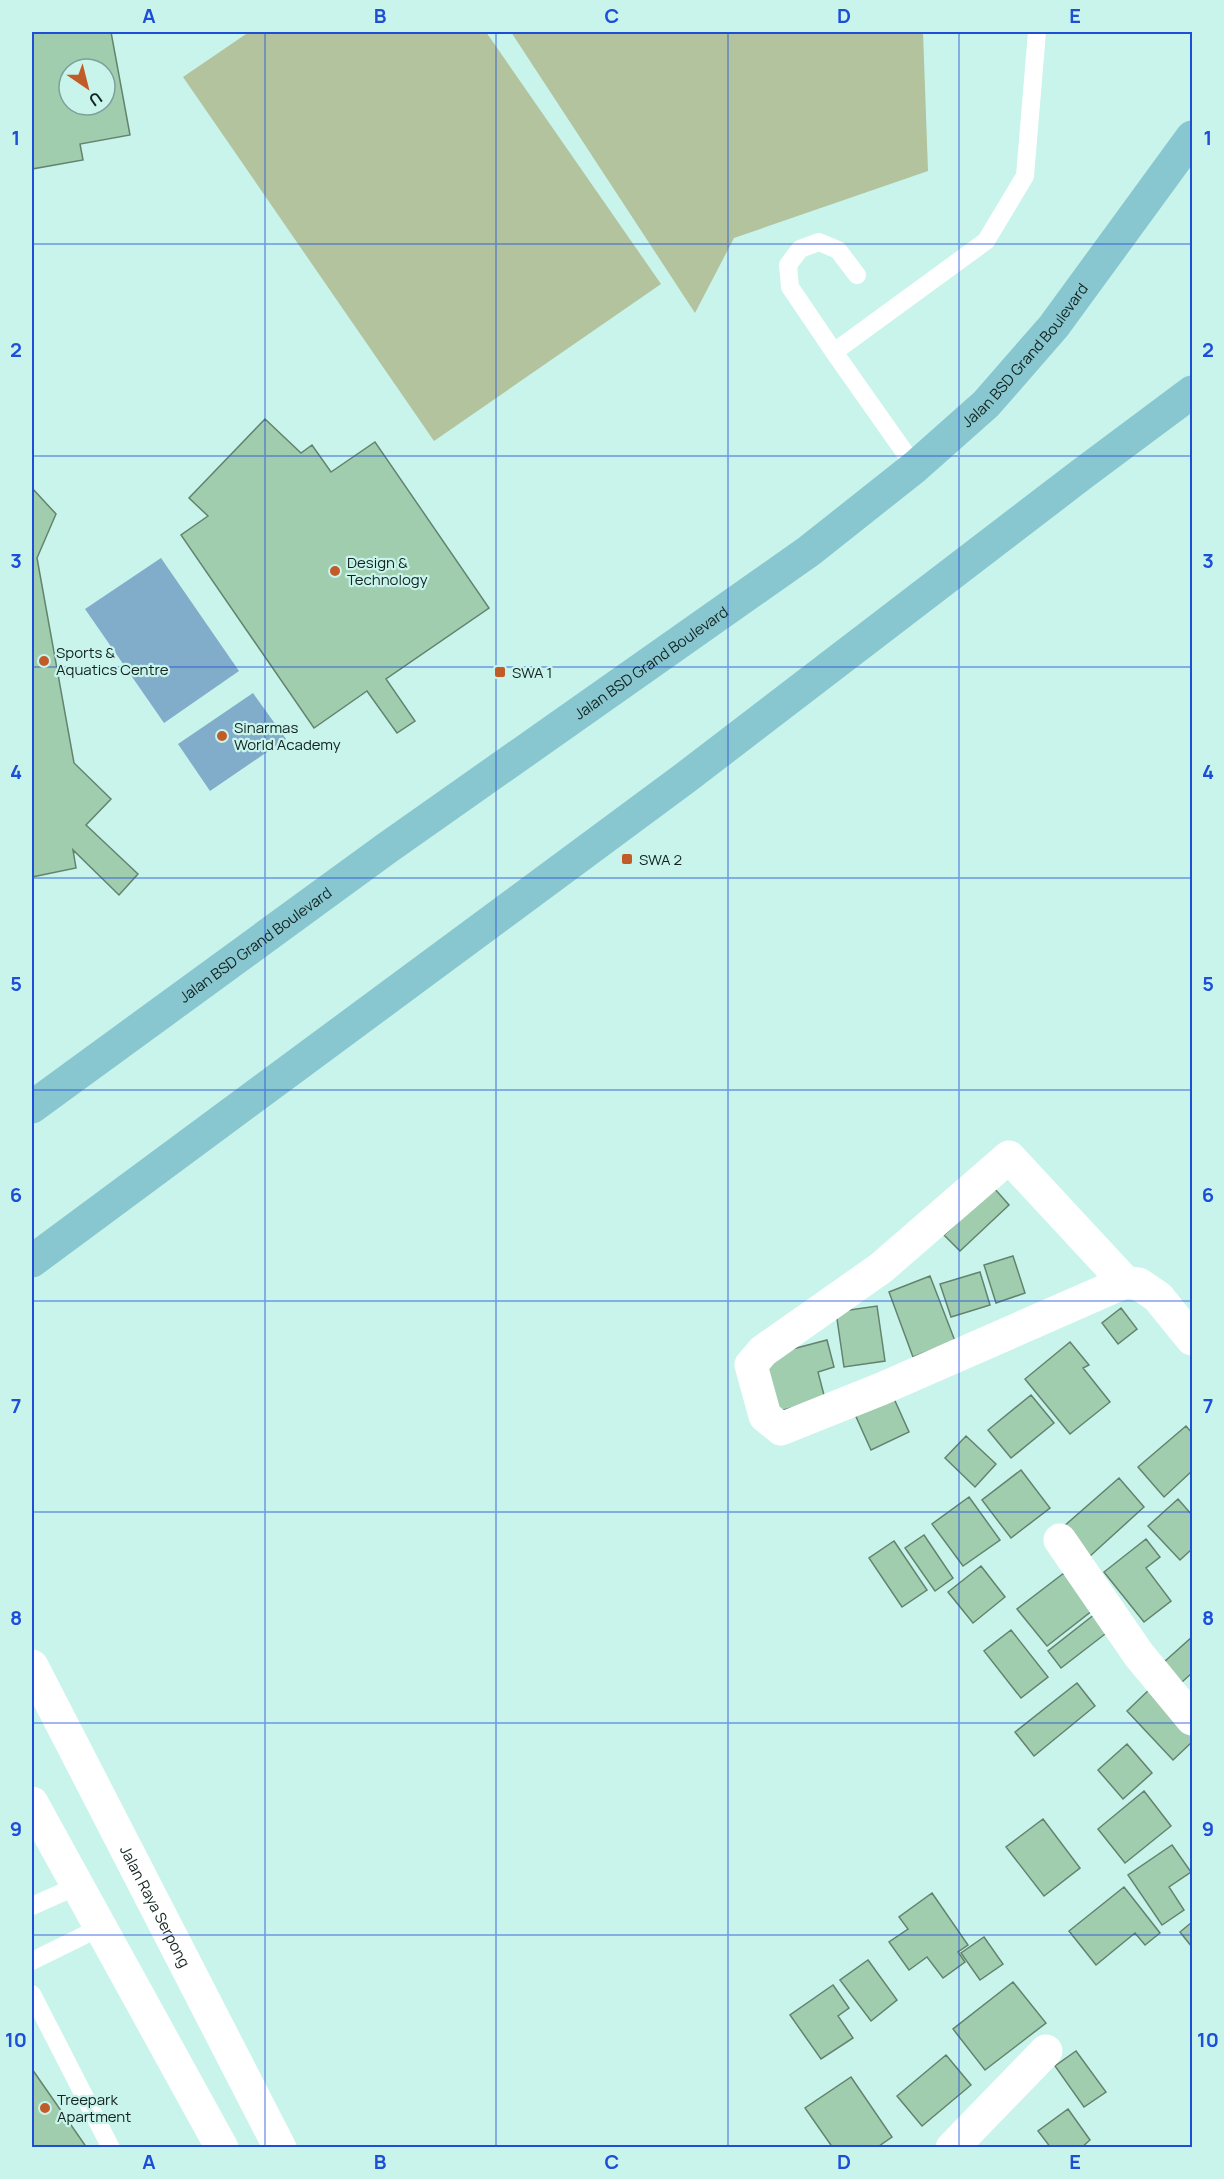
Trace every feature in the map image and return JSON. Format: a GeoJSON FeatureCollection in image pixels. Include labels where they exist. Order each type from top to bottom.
{"type":"FeatureCollection","features":[{"type":"Feature","properties":{"kind":"main road","name":"Jalan BSD Grand Boulevard"},"geometry":{"type":"LineString","coordinates":[[32,1107],[387,848],[809,551],[915,467],[986,404],[1054,326],[1192,137]]}},
{"type":"Feature","properties":{"kind":"main road"},"geometry":{"type":"LineString","coordinates":[[32,1261],[694,771],[1192,392]]}},
{"type":"Feature","properties":{"kind":"street"},"geometry":{"type":"LineString","coordinates":[[1125,1282],[1009,1157],[881,1268],[763,1350],[751,1365],[765,1416],[781,1429],[881,1389],[1125,1282],[1139,1284],[1158,1297],[1192,1339]]}},
{"type":"Feature","properties":{"kind":"street"},"geometry":{"type":"LineString","coordinates":[[1060,1540],[1139,1655],[1192,1719]]}},
{"type":"Feature","properties":{"kind":"street","name":"Jalan Raya Serpong"},"geometry":{"type":"LineString","coordinates":[[32,1666],[280,2148]]}},
{"type":"Feature","properties":{"kind":"street"},"geometry":{"type":"LineString","coordinates":[[32,1803],[222,2148]]}},
{"type":"Feature","properties":{"kind":"street"},"geometry":{"type":"LineString","coordinates":[[952,2148],[1046,2051]]}},
{"type":"Feature","properties":{"kind":"lane"},"geometry":{"type":"LineString","coordinates":[[834,352],[986,241],[1025,176],[1036,32]]}},
{"type":"Feature","properties":{"kind":"lane"},"geometry":{"type":"LineString","coordinates":[[857,274],[838,250],[819,242],[800,249],[788,265],[790,287],[915,467]]}},
{"type":"Feature","properties":{"kind":"lane"},"geometry":{"type":"LineString","coordinates":[[32,1906],[77,1886]]}},
{"type":"Feature","properties":{"kind":"lane"},"geometry":{"type":"LineString","coordinates":[[32,1962],[99,1928]]}},
{"type":"Feature","properties":{"kind":"lane"},"geometry":{"type":"LineString","coordinates":[[32,1994],[111,2148]]}},
{"type":"Feature","properties":{"kind":"green space"},"geometry":{"type":"Polygon","coordinates":[[[249,32],[486,32],[661,284],[434,441],[183,77],[249,32]]]}},
{"type":"Feature","properties":{"kind":"green space"},"geometry":{"type":"Polygon","coordinates":[[[511,32],[923,32],[928,171],[734,238],[695,313],[511,32]]]}},
{"type":"Feature","properties":{"kind":"water"},"geometry":{"type":"Polygon","coordinates":[[[161,558],[239,671],[164,723],[85,609],[161,558]]]}},
{"type":"Feature","properties":{"kind":"water"},"geometry":{"type":"Polygon","coordinates":[[[253,693],[286,739],[210,791],[178,744],[253,693]]]}},
{"type":"Feature","properties":{"kind":"building"},"geometry":{"type":"Polygon","coordinates":[[[32,32],[111,32],[116,57],[57,57],[57,117],[117,117],[117,65],[130,135],[80,144],[83,160],[32,169],[32,32]]]}},
{"type":"Feature","properties":{"kind":"building","name":"Design & Technology"},"geometry":{"type":"Polygon","coordinates":[[[265,419],[301,453],[312,445],[331,472],[375,442],[489,608],[386,679],[415,721],[397,733],[367,691],[314,728],[181,535],[208,516],[189,498],[265,419]]]}},
{"type":"Feature","properties":{"kind":"building","name":"Sports & Aquatics Centre"},"geometry":{"type":"Polygon","coordinates":[[[32,488],[56,514],[37,558],[74,763],[111,799],[86,825],[138,874],[119,895],[73,850],[76,868],[32,877],[32,488]]]}},
{"type":"Feature","properties":{"kind":"building"},"geometry":{"type":"Polygon","coordinates":[[[994,1188],[1009,1205],[960,1251],[944,1235],[994,1188]]]}},
{"type":"Feature","properties":{"kind":"building"},"geometry":{"type":"Polygon","coordinates":[[[1013,1256],[1025,1293],[996,1303],[984,1265],[1013,1256]]]}},
{"type":"Feature","properties":{"kind":"building"},"geometry":{"type":"Polygon","coordinates":[[[980,1272],[990,1305],[951,1317],[940,1284],[980,1272]]]}},
{"type":"Feature","properties":{"kind":"building"},"geometry":{"type":"Polygon","coordinates":[[[930,1276],[955,1341],[913,1357],[889,1292],[930,1276]]]}},
{"type":"Feature","properties":{"kind":"building"},"geometry":{"type":"Polygon","coordinates":[[[877,1306],[885,1361],[844,1367],[836,1312],[877,1306]]]}},
{"type":"Feature","properties":{"kind":"building"},"geometry":{"type":"Polygon","coordinates":[[[1121,1308],[1137,1329],[1118,1344],[1102,1323],[1121,1308]]]}},
{"type":"Feature","properties":{"kind":"building"},"geometry":{"type":"Polygon","coordinates":[[[827,1340],[834,1367],[818,1372],[825,1399],[776,1412],[762,1357],[827,1340]]]}},
{"type":"Feature","properties":{"kind":"building"},"geometry":{"type":"Polygon","coordinates":[[[1070,1342],[1089,1365],[1083,1368],[1110,1402],[1070,1434],[1025,1379],[1070,1342]]]}},
{"type":"Feature","properties":{"kind":"building"},"geometry":{"type":"Polygon","coordinates":[[[891,1392],[909,1432],[871,1450],[853,1410],[891,1392]]]}},
{"type":"Feature","properties":{"kind":"building"},"geometry":{"type":"Polygon","coordinates":[[[1031,1395],[1054,1423],[1011,1458],[988,1430],[1031,1395]]]}},
{"type":"Feature","properties":{"kind":"building"},"geometry":{"type":"Polygon","coordinates":[[[1186,1426],[1192,1433],[1192,1471],[1164,1497],[1138,1467],[1186,1426]]]}},
{"type":"Feature","properties":{"kind":"building"},"geometry":{"type":"Polygon","coordinates":[[[966,1436],[996,1464],[975,1487],[945,1458],[966,1436]]]}},
{"type":"Feature","properties":{"kind":"building"},"geometry":{"type":"Polygon","coordinates":[[[1021,1470],[1050,1508],[1011,1538],[982,1500],[1021,1470]]]}},
{"type":"Feature","properties":{"kind":"building"},"geometry":{"type":"Polygon","coordinates":[[[1119,1478],[1144,1507],[1089,1557],[1063,1527],[1119,1478]]]}},
{"type":"Feature","properties":{"kind":"building"},"geometry":{"type":"Polygon","coordinates":[[[969,1497],[1000,1540],[963,1566],[932,1524],[969,1497]]]}},
{"type":"Feature","properties":{"kind":"building"},"geometry":{"type":"Polygon","coordinates":[[[1178,1499],[1192,1515],[1192,1549],[1180,1560],[1148,1526],[1178,1499]]]}},
{"type":"Feature","properties":{"kind":"building"},"geometry":{"type":"Polygon","coordinates":[[[924,1535],[953,1578],[935,1591],[905,1548],[924,1535]]]}},
{"type":"Feature","properties":{"kind":"building"},"geometry":{"type":"Polygon","coordinates":[[[1146,1539],[1160,1557],[1146,1568],[1171,1601],[1144,1622],[1104,1572],[1146,1539]]]}},
{"type":"Feature","properties":{"kind":"building"},"geometry":{"type":"Polygon","coordinates":[[[894,1541],[927,1590],[902,1607],[869,1558],[894,1541]]]}},
{"type":"Feature","properties":{"kind":"building"},"geometry":{"type":"Polygon","coordinates":[[[981,1566],[1005,1597],[973,1623],[948,1592],[981,1566]]]}},
{"type":"Feature","properties":{"kind":"building"},"geometry":{"type":"Polygon","coordinates":[[[1064,1573],[1093,1610],[1047,1646],[1017,1609],[1064,1573]]]}},
{"type":"Feature","properties":{"kind":"building"},"geometry":{"type":"Polygon","coordinates":[[[1095,1614],[1109,1631],[1061,1668],[1048,1651],[1095,1614]]]}},
{"type":"Feature","properties":{"kind":"building"},"geometry":{"type":"Polygon","coordinates":[[[1011,1630],[1048,1677],[1021,1698],[984,1651],[1011,1630]]]}},
{"type":"Feature","properties":{"kind":"building"},"geometry":{"type":"Polygon","coordinates":[[[1192,1637],[1192,1673],[1182,1682],[1164,1662],[1192,1637]]]}},
{"type":"Feature","properties":{"kind":"building"},"geometry":{"type":"Polygon","coordinates":[[[1077,1683],[1095,1706],[1034,1756],[1015,1732],[1077,1683]]]}},
{"type":"Feature","properties":{"kind":"building"},"geometry":{"type":"Polygon","coordinates":[[[1154,1685],[1192,1726],[1192,1742],[1173,1760],[1127,1711],[1154,1685]]]}},
{"type":"Feature","properties":{"kind":"building"},"geometry":{"type":"Polygon","coordinates":[[[1127,1744],[1152,1773],[1123,1799],[1098,1770],[1127,1744]]]}},
{"type":"Feature","properties":{"kind":"building"},"geometry":{"type":"Polygon","coordinates":[[[1144,1791],[1171,1826],[1125,1863],[1098,1829],[1144,1791]]]}},
{"type":"Feature","properties":{"kind":"building"},"geometry":{"type":"Polygon","coordinates":[[[1043,1819],[1080,1868],[1044,1896],[1006,1847],[1043,1819]]]}},
{"type":"Feature","properties":{"kind":"building"},"geometry":{"type":"Polygon","coordinates":[[[1172,1845],[1191,1872],[1169,1887],[1184,1910],[1162,1925],[1128,1875],[1172,1845]]]}},
{"type":"Feature","properties":{"kind":"building"},"geometry":{"type":"Polygon","coordinates":[[[1124,1887],[1160,1933],[1145,1945],[1135,1933],[1096,1965],[1069,1931],[1124,1887]]]}},
{"type":"Feature","properties":{"kind":"building"},"geometry":{"type":"Polygon","coordinates":[[[932,1893],[968,1945],[958,1952],[965,1962],[943,1978],[927,1957],[909,1970],[889,1942],[908,1929],[899,1917],[932,1893]]]}},
{"type":"Feature","properties":{"kind":"building"},"geometry":{"type":"Polygon","coordinates":[[[1192,1922],[1192,1947],[1180,1932],[1192,1922]]]}},
{"type":"Feature","properties":{"kind":"building"},"geometry":{"type":"Polygon","coordinates":[[[984,1937],[1003,1964],[980,1980],[961,1953],[984,1937]]]}},
{"type":"Feature","properties":{"kind":"building"},"geometry":{"type":"Polygon","coordinates":[[[868,1960],[897,2000],[871,2021],[840,1980],[868,1960]]]}},
{"type":"Feature","properties":{"kind":"building"},"geometry":{"type":"Polygon","coordinates":[[[1013,1982],[1046,2023],[985,2070],[953,2029],[1013,1982]]]}},
{"type":"Feature","properties":{"kind":"building"},"geometry":{"type":"Polygon","coordinates":[[[833,1985],[849,2008],[838,2016],[853,2038],[821,2059],[790,2015],[833,1985]]]}},
{"type":"Feature","properties":{"kind":"building"},"geometry":{"type":"Polygon","coordinates":[[[1076,2051],[1106,2092],[1084,2107],[1055,2066],[1076,2051]]]}},
{"type":"Feature","properties":{"kind":"building"},"geometry":{"type":"Polygon","coordinates":[[[946,2055],[971,2085],[922,2126],[897,2096],[946,2055]]]}},
{"type":"Feature","properties":{"kind":"building","name":"Treepark Apartment"},"geometry":{"type":"Polygon","coordinates":[[[32,2069],[87,2148],[32,2148],[32,2069]]]}},
{"type":"Feature","properties":{"kind":"building"},"geometry":{"type":"Polygon","coordinates":[[[851,2077],[892,2137],[876,2148],[833,2148],[805,2108],[851,2077]]]}},
{"type":"Feature","properties":{"kind":"building"},"geometry":{"type":"Polygon","coordinates":[[[1068,2109],[1090,2140],[1081,2148],[1051,2148],[1038,2131],[1068,2109]]]}},
{"type":"Feature","properties":{"kind":"place","name":"Design & Technology"},"geometry":{"type":"Point","coordinates":[335,571]}},
{"type":"Feature","properties":{"kind":"place","name":"Sports & Aquatics Centre"},"geometry":{"type":"Point","coordinates":[44,661]}},
{"type":"Feature","properties":{"kind":"place","name":"SWA 1"},"geometry":{"type":"Point","coordinates":[500,672]}},
{"type":"Feature","properties":{"kind":"place","name":"Sinarmas World Academy"},"geometry":{"type":"Point","coordinates":[222,736]}},
{"type":"Feature","properties":{"kind":"place","name":"SWA 2"},"geometry":{"type":"Point","coordinates":[627,859]}},
{"type":"Feature","properties":{"kind":"place","name":"Treepark Apartment"},"geometry":{"type":"Point","coordinates":[45,2108]}}]}
